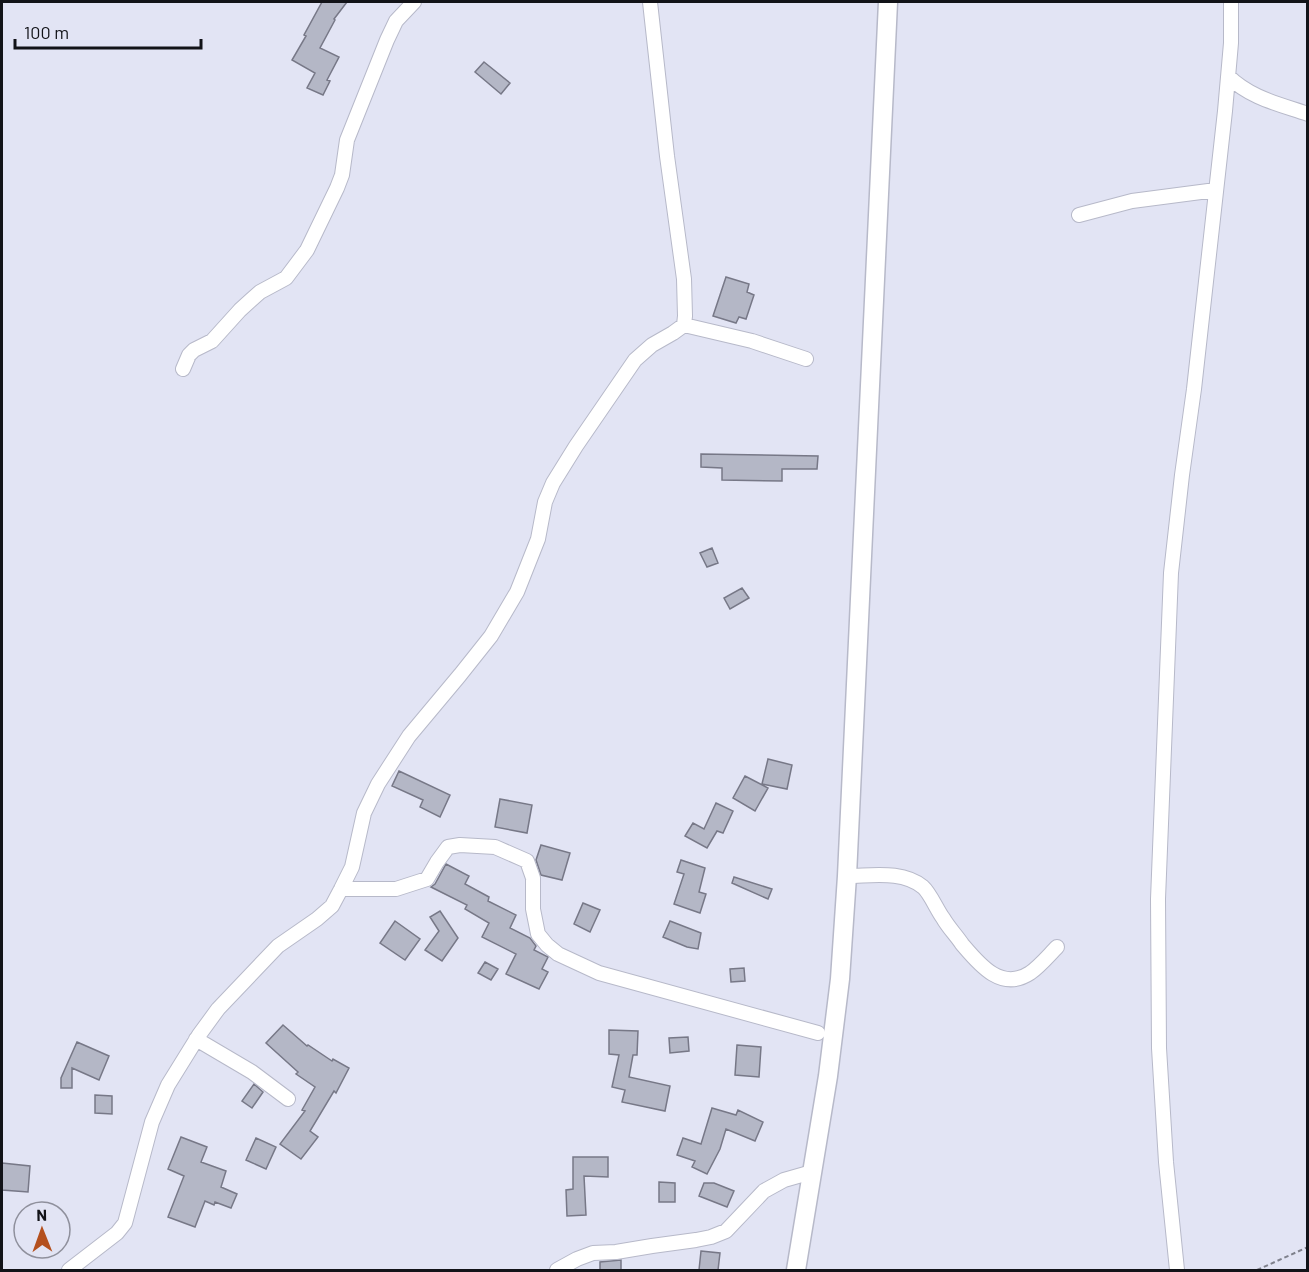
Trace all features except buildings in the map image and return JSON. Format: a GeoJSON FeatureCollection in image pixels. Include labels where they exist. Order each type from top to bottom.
{"type":"FeatureCollection","features":[{"type":"Feature","properties":{"kind":"main road"},"geometry":{"type":"LineString","coordinates":[[796,1270],[828,1076],[840,979],[847,876],[888,2]]}},
{"type":"Feature","properties":{"kind":"street"},"geometry":{"type":"LineString","coordinates":[[183,369],[189,355],[212,341],[260,292],[286,278],[307,250],[338,188],[347,140],[387,40],[396,21],[414,2]]}},
{"type":"Feature","properties":{"kind":"street"},"geometry":{"type":"LineString","coordinates":[[69,1270],[117,1233],[125,1223],[152,1122],[168,1084],[196,1039],[218,1009],[278,946],[332,906],[352,867],[364,813],[378,784],[408,736],[490,636],[517,592],[538,538],[545,502],[588,427],[635,360],[652,345],[684,325],[684,279],[667,156],[650,2]]}},
{"type":"Feature","properties":{"kind":"street"},"geometry":{"type":"LineString","coordinates":[[1177,1270],[1166,1162],[1159,1048],[1158,899],[1170,573],[1194,389],[1216,190],[1231,43],[1231,2]]}},
{"type":"Feature","properties":{"kind":"street"},"geometry":{"type":"LineString","coordinates":[[1228,76],[1250,93],[1308,114]]}},
{"type":"Feature","properties":{"kind":"street"},"geometry":{"type":"LineString","coordinates":[[1080,215],[1132,201],[1216,190]]}},
{"type":"Feature","properties":{"kind":"street"},"geometry":{"type":"LineString","coordinates":[[684,325],[753,340],[806,359]]}},
{"type":"Feature","properties":{"kind":"street"},"geometry":{"type":"LineString","coordinates":[[342,889],[396,889],[427,879],[448,847],[460,845],[495,847],[527,861],[533,878],[533,909],[538,934],[558,954],[598,973],[818,1033]]}},
{"type":"Feature","properties":{"kind":"street"},"geometry":{"type":"LineString","coordinates":[[847,876],[894,876],[910,879],[925,888],[951,930],[978,964],[992,975],[1006,979],[1020,977],[1031,972],[1057,947]]}},
{"type":"Feature","properties":{"kind":"street"},"geometry":{"type":"LineString","coordinates":[[196,1039],[252,1072],[288,1099]]}},
{"type":"Feature","properties":{"kind":"street"},"geometry":{"type":"LineString","coordinates":[[557,1270],[593,1253],[616,1252],[711,1237],[726,1230],[764,1191],[784,1180],[812,1172]]}},
{"type":"Feature","properties":{"kind":"path"},"geometry":{"type":"LineString","coordinates":[[1257,1270],[1308,1246]]}}]}
